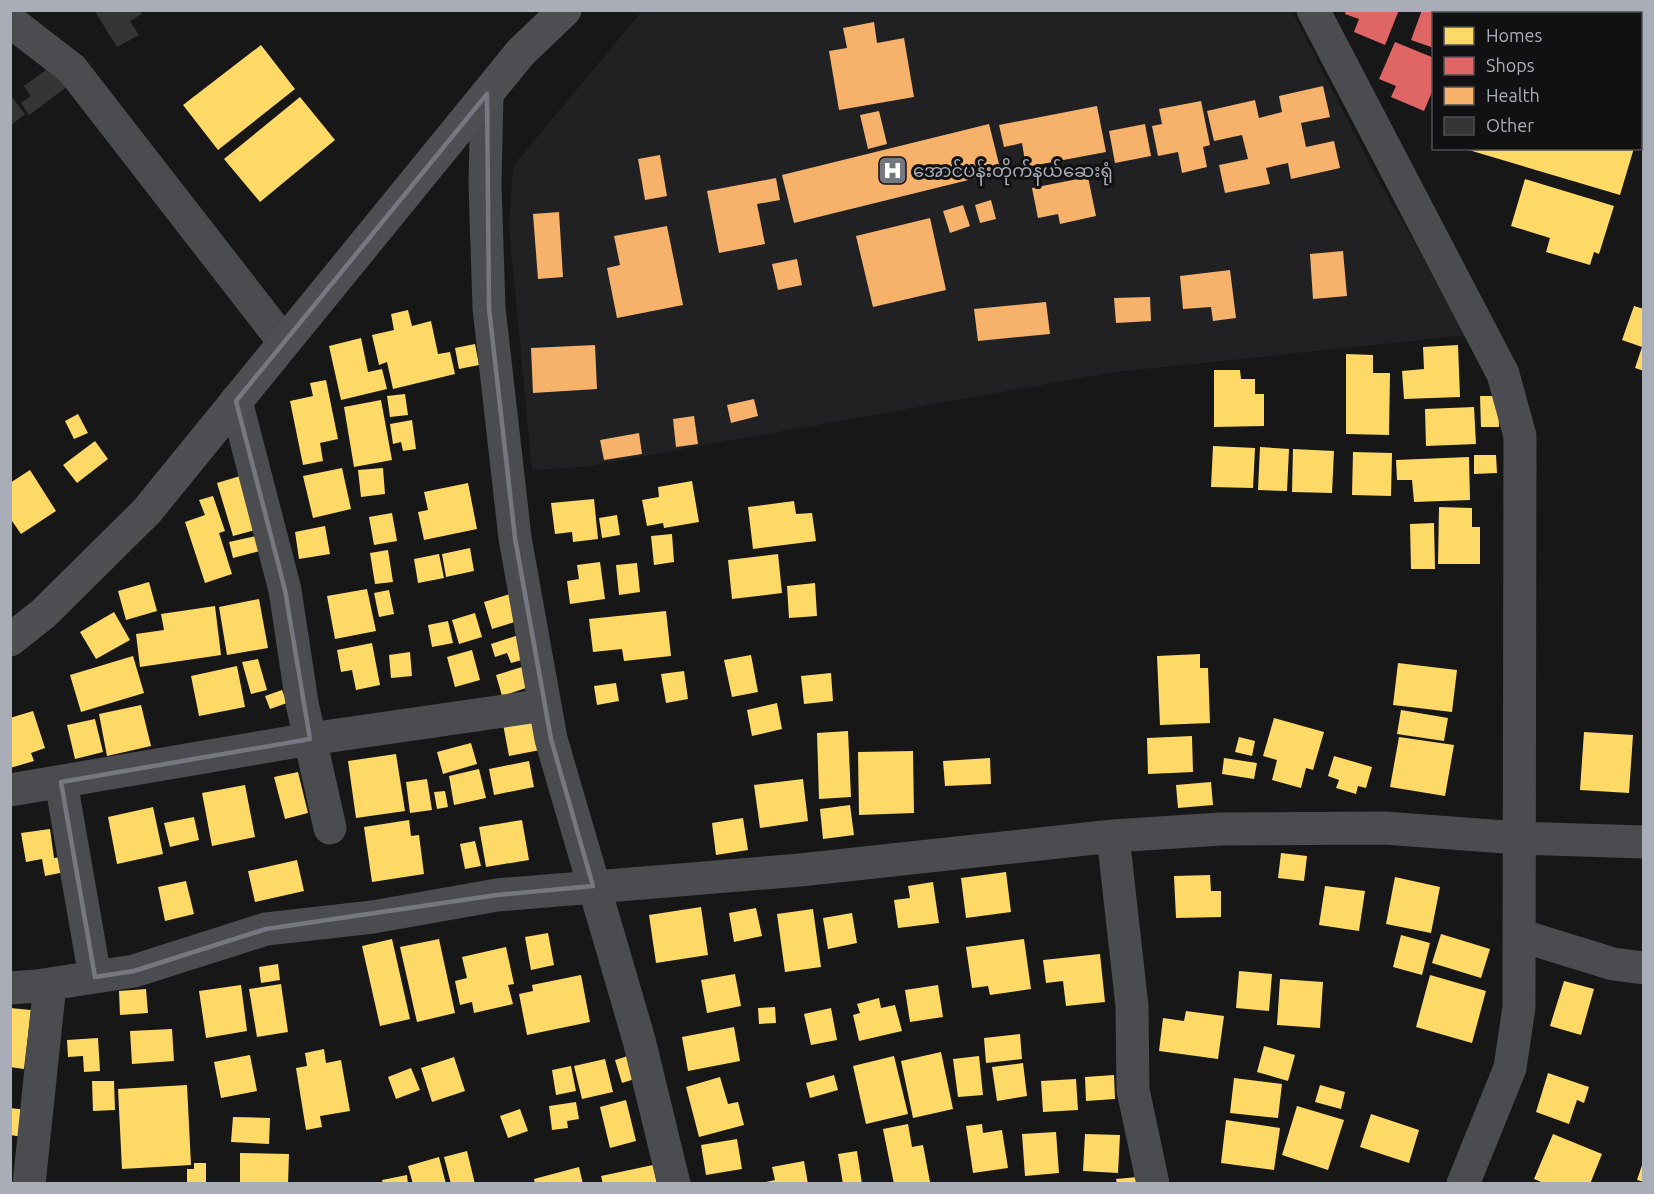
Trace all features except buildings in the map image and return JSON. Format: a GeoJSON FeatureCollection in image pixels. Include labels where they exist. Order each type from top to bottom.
{"type":"FeatureCollection","features":[{"type":"Feature","properties":{"kind":"main road"},"geometry":{"type":"LineString","coordinates":[[10,640],[44,614],[147,511],[521,52],[565,10]]}},
{"type":"Feature","properties":{"kind":"street"},"geometry":{"type":"LineString","coordinates":[[1313,10],[1503,374],[1520,436],[1519,1006],[1510,1068],[1463,1184]]}},
{"type":"Feature","properties":{"kind":"street"},"geometry":{"type":"LineString","coordinates":[[10,21],[72,69],[284,342]]}},
{"type":"Feature","properties":{"kind":"street"},"geometry":{"type":"LineString","coordinates":[[487,94],[485,184],[489,308],[515,538],[551,739],[639,1040],[674,1184]]}},
{"type":"Feature","properties":{"kind":"street"},"geometry":{"type":"LineString","coordinates":[[236,401],[285,591],[302,703],[330,828]]}},
{"type":"Feature","properties":{"kind":"street"},"geometry":{"type":"LineString","coordinates":[[10,790],[310,739],[545,705]]}},
{"type":"Feature","properties":{"kind":"street"},"geometry":{"type":"LineString","coordinates":[[61,782],[95,977]]}},
{"type":"Feature","properties":{"kind":"street"},"geometry":{"type":"LineString","coordinates":[[10,988],[134,971],[266,929],[373,917],[497,895],[800,870],[1113,836],[1221,829],[1384,828],[1519,838],[1644,842]]}},
{"type":"Feature","properties":{"kind":"street"},"geometry":{"type":"LineString","coordinates":[[1113,836],[1132,1006],[1133,1090],[1153,1184]]}},
{"type":"Feature","properties":{"kind":"street"},"geometry":{"type":"LineString","coordinates":[[1519,935],[1613,964],[1644,968]]}},
{"type":"Feature","properties":{"kind":"street"},"geometry":{"type":"LineString","coordinates":[[23,1176],[50,984]]}},
{"type":"Feature","properties":{"kind":"highlighted area"},"geometry":{"type":"Polygon","coordinates":[[[487,94],[489,308],[515,538],[551,739],[593,886],[497,895],[266,929],[134,971],[95,977],[61,782],[310,739],[285,590],[236,401],[487,94]]]}},
{"type":"Feature","properties":{"kind":"shaded area"},"geometry":{"type":"Polygon","coordinates":[[[642,11],[1292,11],[1375,174],[1468,335],[1108,373],[583,467],[532,470],[509,227],[513,166],[642,11]]]}},
{"type":"Feature","properties":{"kind":"place","name":"အောင်ပန်းတိုက်နယ်ဆေးရုံ"},"geometry":{"type":"Point","coordinates":[892,170]}}]}
